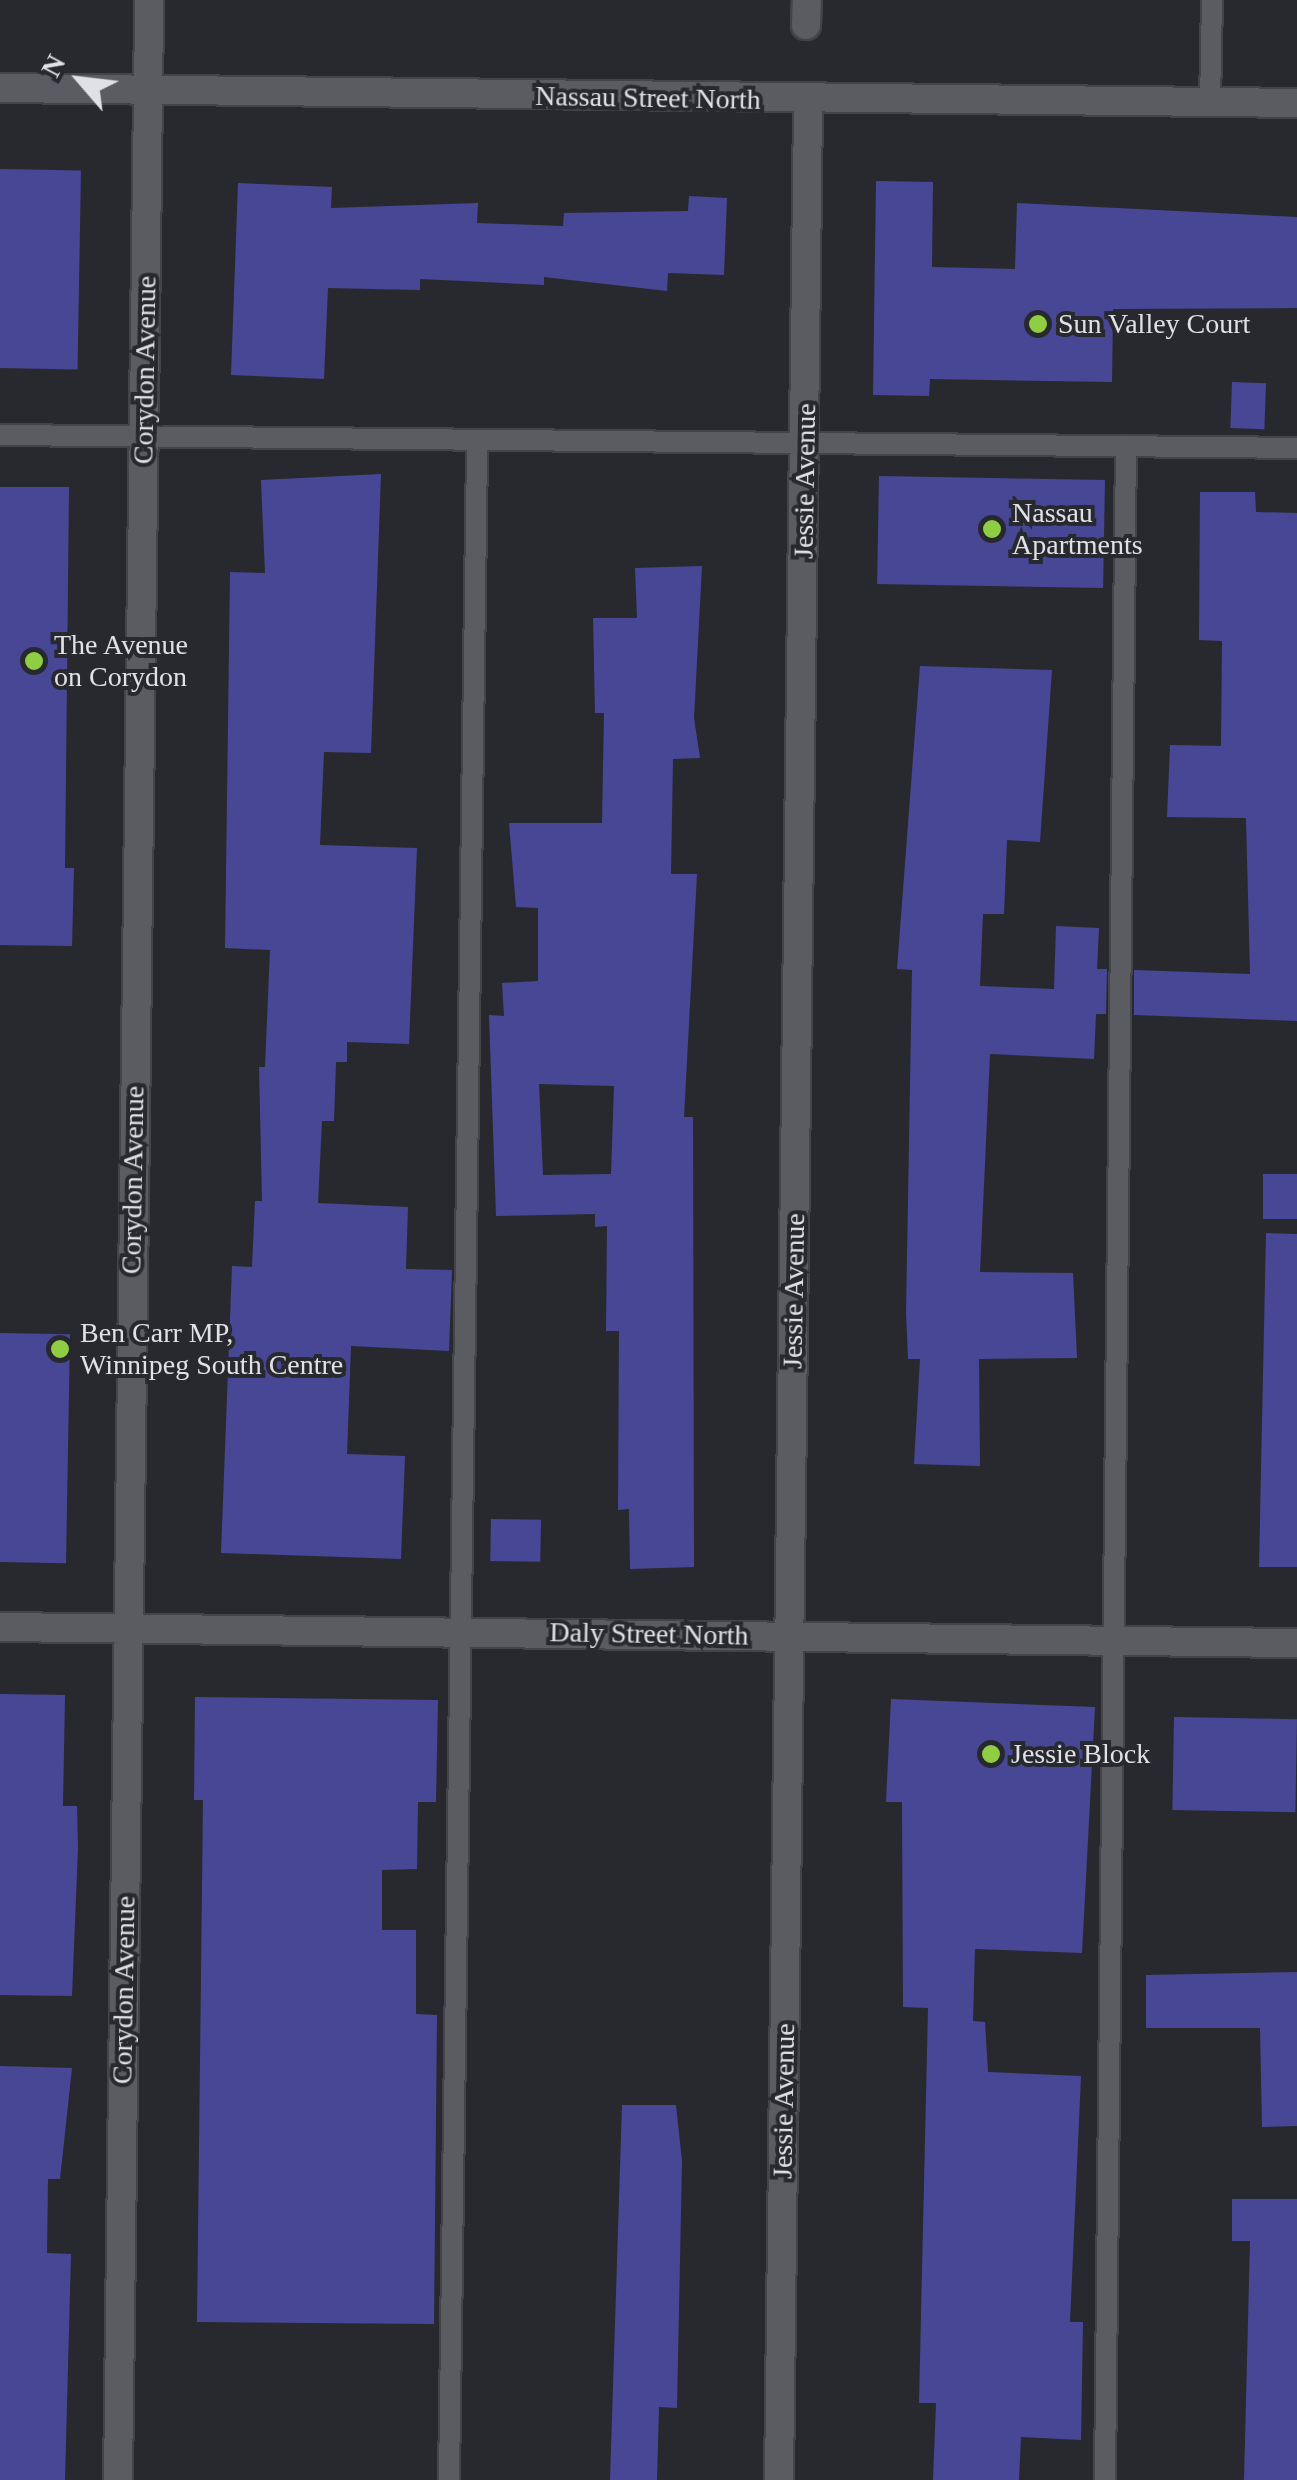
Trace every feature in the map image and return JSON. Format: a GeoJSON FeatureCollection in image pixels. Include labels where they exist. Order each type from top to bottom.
{"type":"FeatureCollection","features":[{"type":"Feature","properties":{"kind":"street","name":"Corydon Avenue"},"geometry":{"type":"LineString","coordinates":[[118,2480],[150,0]]}},
{"type":"Feature","properties":{"kind":"street","name":"Nassau Street North"},"geometry":{"type":"LineString","coordinates":[[0,88],[808,102],[1297,103]]}},
{"type":"Feature","properties":{"kind":"street","name":"Jessie Avenue"},"geometry":{"type":"LineString","coordinates":[[779,2480],[808,102]]}},
{"type":"Feature","properties":{"kind":"street","name":"Daly Street North"},"geometry":{"type":"LineString","coordinates":[[0,1626],[1297,1643]]}},
{"type":"Feature","properties":{"kind":"lane"},"geometry":{"type":"LineString","coordinates":[[1210,104],[1212,0]]}},
{"type":"Feature","properties":{"kind":"lane"},"geometry":{"type":"LineString","coordinates":[[0,435],[477,444],[1297,448]]}},
{"type":"Feature","properties":{"kind":"lane"},"geometry":{"type":"LineString","coordinates":[[450,2480],[477,444]]}},
{"type":"Feature","properties":{"kind":"lane"},"geometry":{"type":"LineString","coordinates":[[1105,2480],[1126,446]]}},
{"type":"Feature","properties":{"kind":"building"},"geometry":{"type":"Polygon","coordinates":[[[0,169],[81,170],[78,369],[0,368],[0,169]]]}},
{"type":"Feature","properties":{"kind":"building"},"geometry":{"type":"Polygon","coordinates":[[[876,181],[933,182],[932,267],[1015,269],[1017,203],[1297,217],[1297,308],[1113,309],[1112,382],[930,379],[929,396],[873,395],[876,181]]]}},
{"type":"Feature","properties":{"kind":"building"},"geometry":{"type":"Polygon","coordinates":[[[238,183],[332,187],[331,208],[478,203],[477,223],[563,226],[564,213],[688,211],[689,196],[727,198],[724,275],[668,273],[667,291],[544,277],[544,285],[420,279],[420,290],[328,288],[324,379],[231,375],[238,183]]]}},
{"type":"Feature","properties":{"kind":"building"},"geometry":{"type":"Polygon","coordinates":[[[1232,382],[1266,383],[1264,429],[1230,428],[1232,382]]]}},
{"type":"Feature","properties":{"kind":"building"},"geometry":{"type":"Polygon","coordinates":[[[381,474],[371,753],[324,752],[320,845],[417,848],[409,1044],[347,1042],[347,1062],[336,1062],[334,1121],[322,1121],[318,1203],[408,1207],[406,1269],[452,1270],[449,1351],[351,1346],[347,1454],[405,1456],[401,1559],[221,1553],[232,1266],[252,1267],[255,1201],[262,1201],[259,1067],[265,1067],[270,950],[225,948],[230,572],[265,573],[261,480],[381,474]]]}},
{"type":"Feature","properties":{"kind":"building","name":"Nassau Apartments"},"geometry":{"type":"Polygon","coordinates":[[[879,476],[1105,480],[1103,588],[877,584],[879,476]]]}},
{"type":"Feature","properties":{"kind":"building","name":"The Avenue on Corydon"},"geometry":{"type":"Polygon","coordinates":[[[0,487],[69,487],[65,868],[74,868],[72,946],[0,945],[0,487]]]}},
{"type":"Feature","properties":{"kind":"building"},"geometry":{"type":"Polygon","coordinates":[[[1200,492],[1255,492],[1256,512],[1297,513],[1297,1021],[1134,1015],[1134,970],[1250,974],[1246,818],[1167,817],[1170,745],[1221,746],[1222,641],[1199,640],[1200,492]]]}},
{"type":"Feature","properties":{"kind":"building"},"geometry":{"type":"Polygon","coordinates":[[[702,566],[694,718],[700,758],[673,759],[671,874],[697,874],[684,1117],[693,1117],[694,1567],[630,1569],[629,1509],[618,1510],[619,1331],[606,1331],[607,1226],[595,1227],[595,1214],[496,1216],[489,1015],[504,1016],[502,983],[538,981],[538,908],[516,907],[509,823],[602,823],[604,713],[595,713],[593,618],[637,618],[635,568],[702,566]],[[539,1084],[543,1175],[611,1174],[614,1086],[539,1084]]]}},
{"type":"Feature","properties":{"kind":"building"},"geometry":{"type":"Polygon","coordinates":[[[920,666],[1052,670],[1040,842],[1007,840],[1004,914],[983,914],[980,986],[1054,989],[1056,926],[1099,928],[1097,969],[1107,969],[1106,1014],[1096,1014],[1094,1059],[990,1054],[980,1272],[1073,1273],[1077,1358],[979,1359],[980,1466],[914,1464],[920,1359],[908,1359],[906,1313],[912,970],[897,969],[920,666]]]}},
{"type":"Feature","properties":{"kind":"building"},"geometry":{"type":"Polygon","coordinates":[[[1263,1174],[1297,1174],[1297,1219],[1263,1219],[1263,1174]]]}},
{"type":"Feature","properties":{"kind":"building"},"geometry":{"type":"Polygon","coordinates":[[[1266,1233],[1297,1234],[1297,1567],[1259,1567],[1266,1233]]]}},
{"type":"Feature","properties":{"kind":"building"},"geometry":{"type":"Polygon","coordinates":[[[0,1333],[70,1334],[66,1563],[0,1562],[0,1333]]]}},
{"type":"Feature","properties":{"kind":"building"},"geometry":{"type":"Polygon","coordinates":[[[491,1519],[541,1520],[540,1562],[490,1561],[491,1519]]]}},
{"type":"Feature","properties":{"kind":"building"},"geometry":{"type":"Polygon","coordinates":[[[0,1694],[65,1695],[63,1806],[77,1806],[78,1848],[72,1996],[0,1995],[0,1694]]]}},
{"type":"Feature","properties":{"kind":"building"},"geometry":{"type":"Polygon","coordinates":[[[195,1697],[438,1700],[436,1802],[418,1802],[417,1869],[382,1870],[382,1930],[416,1930],[416,2014],[437,2015],[434,2324],[197,2322],[203,1800],[194,1800],[195,1697]]]}},
{"type":"Feature","properties":{"kind":"building"},"geometry":{"type":"Polygon","coordinates":[[[891,1699],[1095,1707],[1082,1953],[975,1949],[973,2021],[985,2022],[988,2072],[1081,2076],[1070,2322],[1083,2322],[1081,2440],[1021,2437],[1019,2480],[933,2480],[936,2403],[919,2403],[928,2008],[903,2007],[902,1802],[886,1802],[891,1699]]]}},
{"type":"Feature","properties":{"kind":"building"},"geometry":{"type":"Polygon","coordinates":[[[1174,1717],[1297,1719],[1295,1812],[1172,1810],[1174,1717]]]}},
{"type":"Feature","properties":{"kind":"building"},"geometry":{"type":"Polygon","coordinates":[[[1297,1972],[1297,2126],[1262,2127],[1260,2028],[1146,2028],[1146,1975],[1297,1972]]]}},
{"type":"Feature","properties":{"kind":"building"},"geometry":{"type":"Polygon","coordinates":[[[0,2066],[72,2068],[60,2179],[48,2179],[47,2253],[71,2254],[65,2480],[0,2480],[0,2066]]]}},
{"type":"Feature","properties":{"kind":"building"},"geometry":{"type":"Polygon","coordinates":[[[622,2105],[676,2105],[682,2161],[677,2408],[659,2407],[657,2480],[610,2480],[622,2105]]]}},
{"type":"Feature","properties":{"kind":"building"},"geometry":{"type":"Polygon","coordinates":[[[1232,2199],[1297,2199],[1297,2480],[1244,2480],[1250,2241],[1232,2241],[1232,2199]]]}},
{"type":"Feature","properties":{"kind":"place","name":"Sun Valley Court"},"geometry":{"type":"Point","coordinates":[1038,324]}},
{"type":"Feature","properties":{"kind":"place","name":"Nassau Apartments"},"geometry":{"type":"Point","coordinates":[992,529]}},
{"type":"Feature","properties":{"kind":"place","name":"The Avenue on Corydon"},"geometry":{"type":"Point","coordinates":[34,661]}},
{"type":"Feature","properties":{"kind":"place","name":"Ben Carr MP, Winnipeg South Centre"},"geometry":{"type":"Point","coordinates":[60,1349]}},
{"type":"Feature","properties":{"kind":"place","name":"Jessie Block"},"geometry":{"type":"Point","coordinates":[991,1754]}}]}
